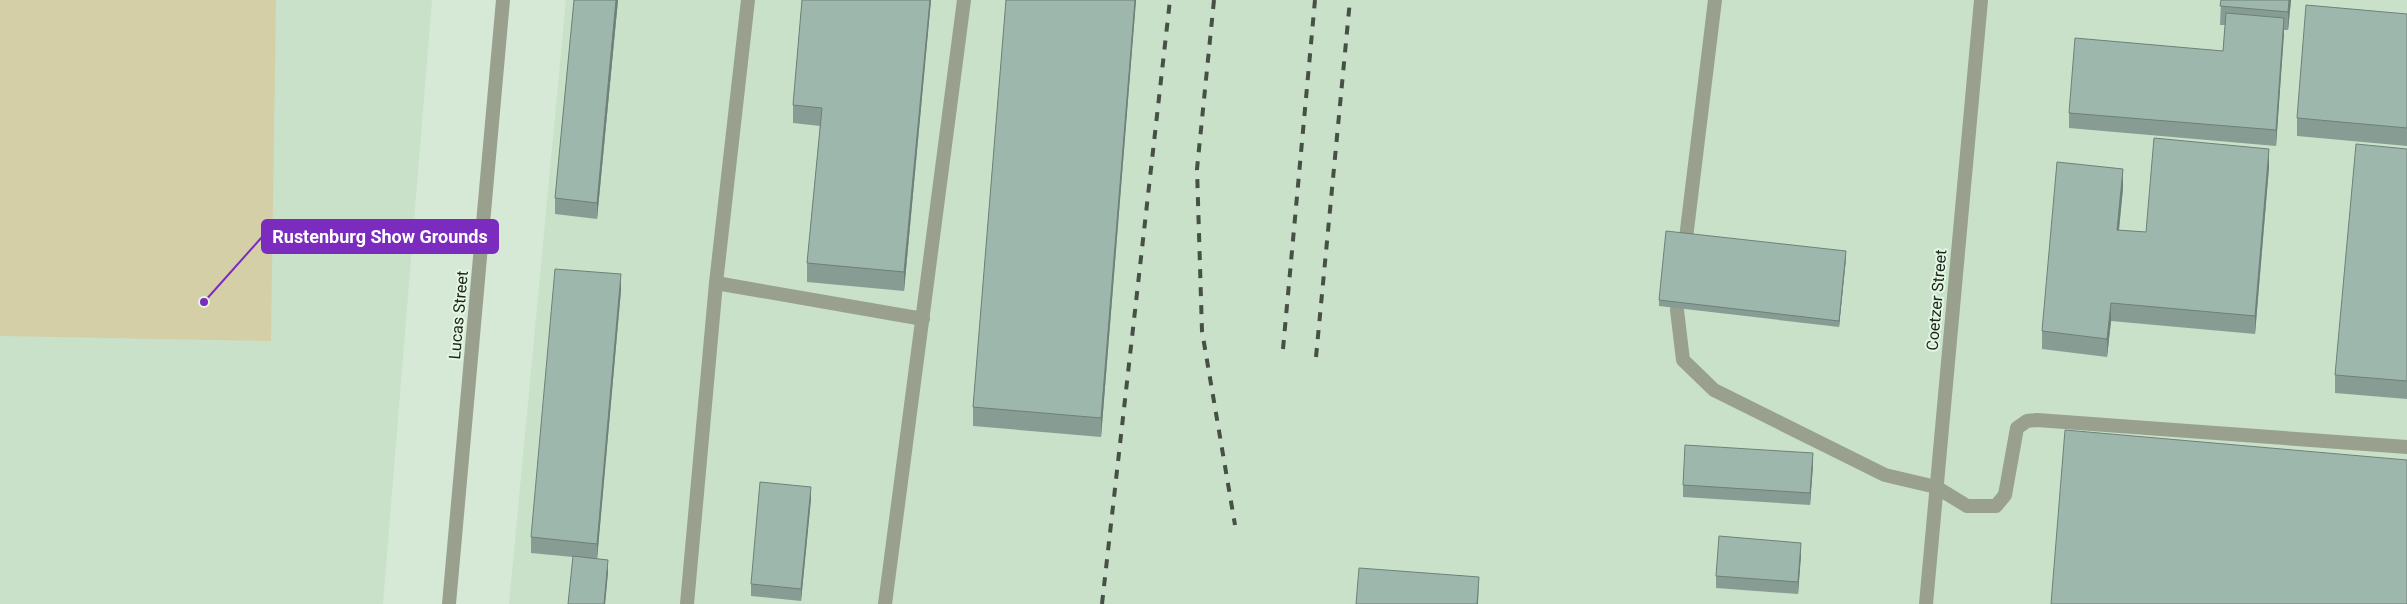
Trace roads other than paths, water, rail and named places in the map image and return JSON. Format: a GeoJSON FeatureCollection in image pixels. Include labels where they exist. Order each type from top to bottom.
{"type":"FeatureCollection","features":[{"type":"Feature","properties":{"kind":"street","name":"Lucas Street"},"geometry":{"type":"LineString","coordinates":[[449,604],[504,0]]}},
{"type":"Feature","properties":{"kind":"street"},"geometry":{"type":"LineString","coordinates":[[687,604],[716,283],[748,0]]}},
{"type":"Feature","properties":{"kind":"street"},"geometry":{"type":"LineString","coordinates":[[885,604],[964,0]]}},
{"type":"Feature","properties":{"kind":"street"},"geometry":{"type":"LineString","coordinates":[[1686,238],[1715,0]]}},
{"type":"Feature","properties":{"kind":"street","name":"Coetzer Street"},"geometry":{"type":"LineString","coordinates":[[1926,604],[1981,0]]}},
{"type":"Feature","properties":{"kind":"street"},"geometry":{"type":"LineString","coordinates":[[716,283],[923,319]]}},
{"type":"Feature","properties":{"kind":"street"},"geometry":{"type":"LineString","coordinates":[[1677,310],[1683,360],[1714,390],[1885,475],[1936,487],[1967,506],[1996,506],[2005,495],[2016,428],[2027,421],[2036,420],[2407,447]]}},
{"type":"Feature","properties":{"kind":"railway"},"geometry":{"type":"LineString","coordinates":[[1102,604],[1170,0]]}},
{"type":"Feature","properties":{"kind":"railway"},"geometry":{"type":"LineString","coordinates":[[1214,0],[1197,169],[1202,331],[1235,525]]}},
{"type":"Feature","properties":{"kind":"railway"},"geometry":{"type":"LineString","coordinates":[[1283,349],[1315,0]]}},
{"type":"Feature","properties":{"kind":"railway"},"geometry":{"type":"LineString","coordinates":[[1316,357],[1350,0]]}},
{"type":"Feature","properties":{"kind":"place","name":"Rustenburg Show Grounds"},"geometry":{"type":"Point","coordinates":[204,302]}}]}
